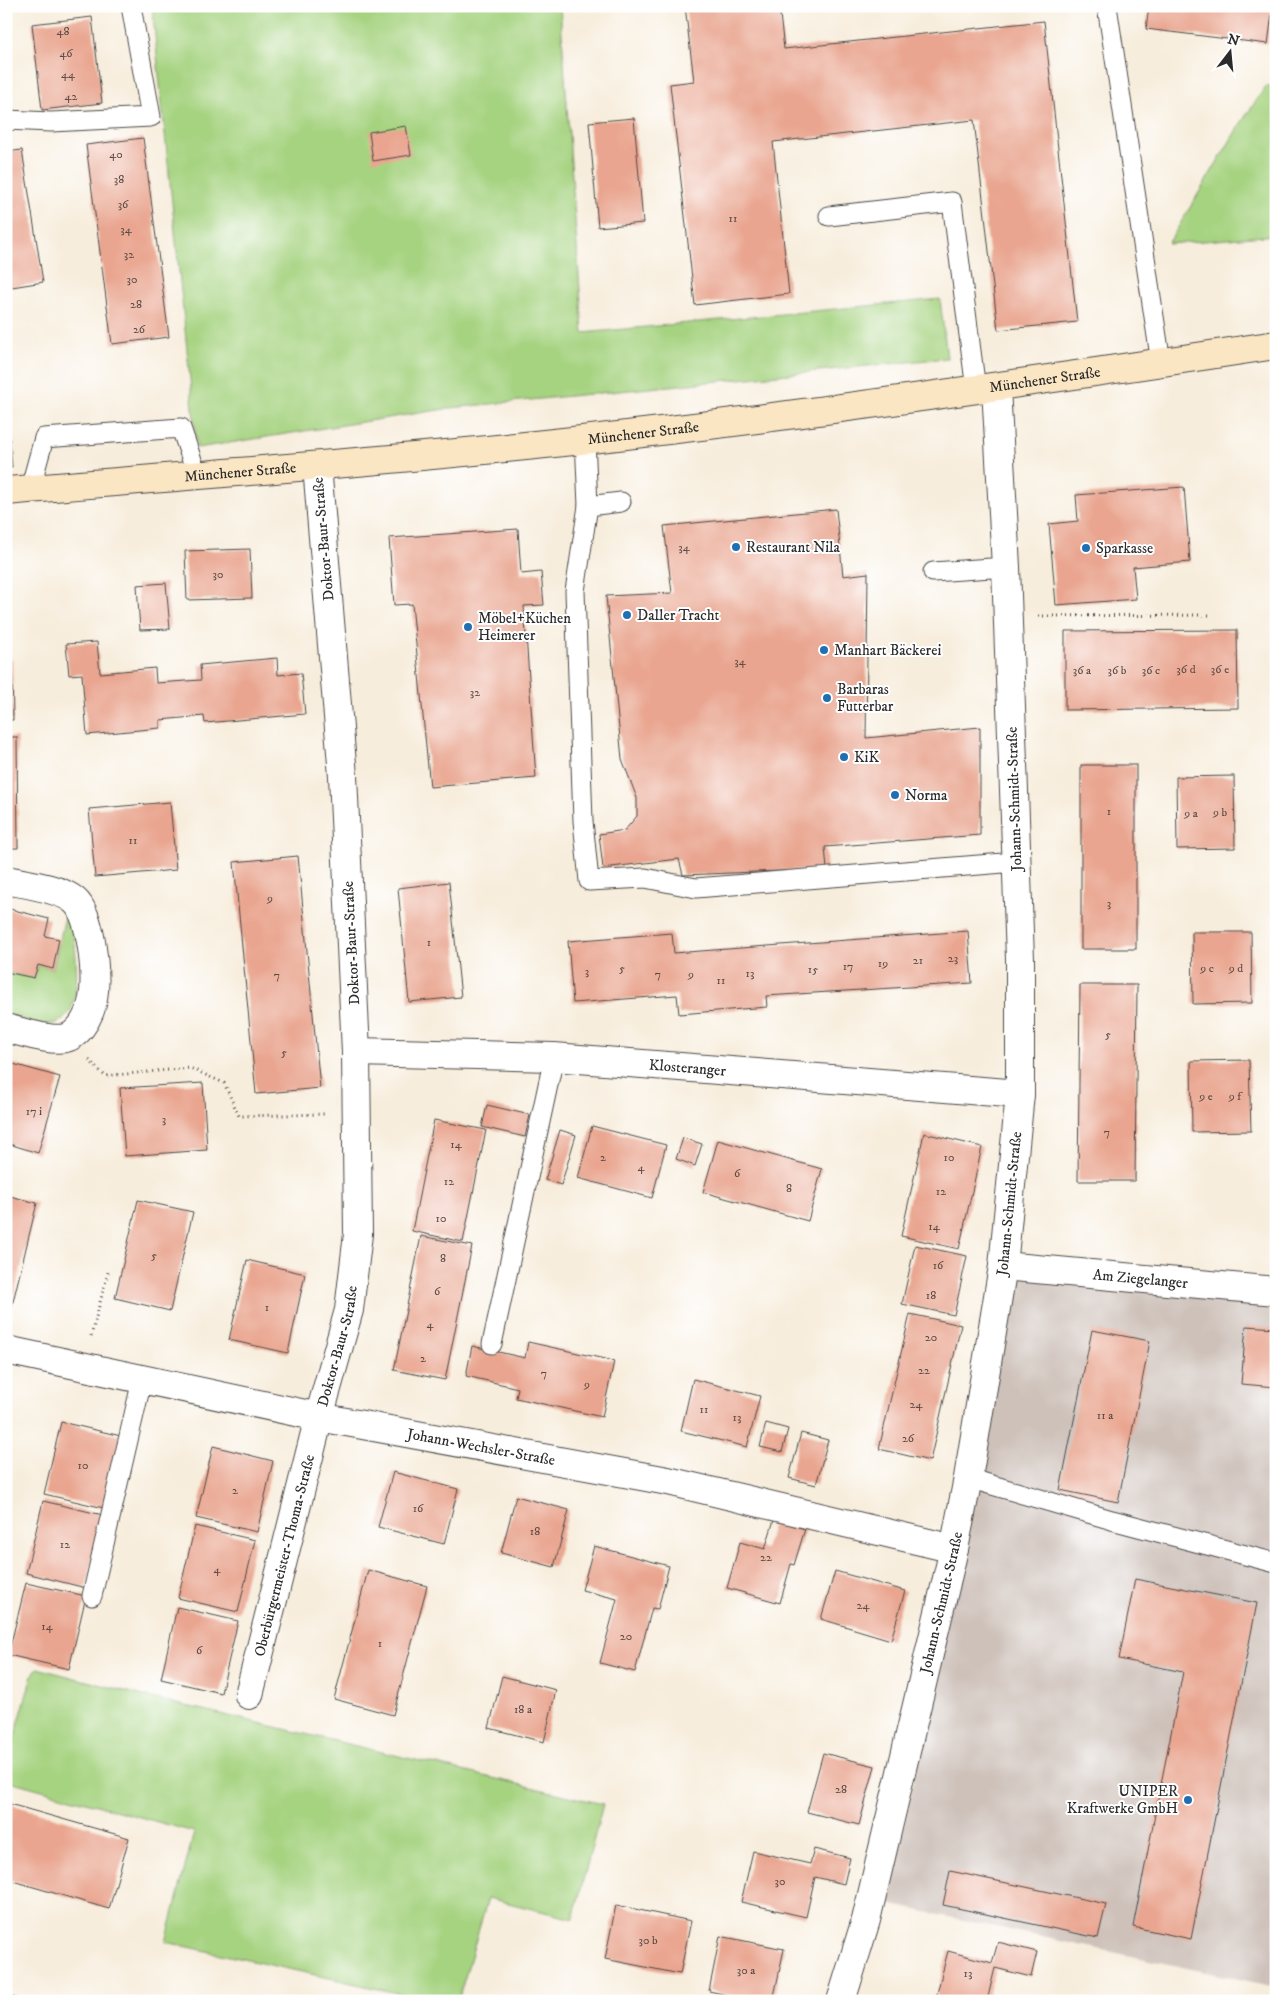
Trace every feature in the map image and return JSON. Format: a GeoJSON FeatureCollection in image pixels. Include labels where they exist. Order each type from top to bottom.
{"type":"FeatureCollection","features":[{"type":"Feature","properties":{"kind":"main road","name":"Münchener Straße"},"geometry":{"type":"LineString","coordinates":[[18,490],[317,466],[584,440],[986,389],[1276,345]]}},
{"type":"Feature","properties":{"kind":"street","name":"Johann-Schmidt-Straße"},"geometry":{"type":"LineString","coordinates":[[841,2001],[866,1920],[954,1549],[968,1478],[1003,1266],[1020,1094],[1020,960],[1006,567],[986,389]]}},
{"type":"Feature","properties":{"kind":"street","name":"Doktor-Baur-Straße"},"geometry":{"type":"LineString","coordinates":[[317,466],[343,776],[356,1052],[358,1234],[349,1310],[319,1417]]}},
{"type":"Feature","properties":{"kind":"street"},"geometry":{"type":"LineString","coordinates":[[6,880],[69,896],[77,902],[88,924],[94,987],[87,1016],[77,1032],[72,1036],[64,1039],[54,1038],[6,1028]]}},
{"type":"Feature","properties":{"kind":"street","name":"Klosteranger"},"geometry":{"type":"LineString","coordinates":[[356,1052],[554,1057],[1020,1094]]}},
{"type":"Feature","properties":{"kind":"street","name":"Am Ziegelanger"},"geometry":{"type":"LineString","coordinates":[[1003,1266],[1276,1291]]}},
{"type":"Feature","properties":{"kind":"street","name":"Johann-Wechsler-Straße"},"geometry":{"type":"LineString","coordinates":[[6,1350],[319,1417],[668,1481],[954,1549]]}},
{"type":"Feature","properties":{"kind":"street","name":"Oberbürgermeister-Thoma-Straße"},"geometry":{"type":"LineString","coordinates":[[249,1695],[319,1417]]}},
{"type":"Feature","properties":{"kind":"lane"},"geometry":{"type":"LineString","coordinates":[[6,120],[51,122],[152,117],[131,6]]}},
{"type":"Feature","properties":{"kind":"lane"},"geometry":{"type":"LineString","coordinates":[[1107,6],[1161,363]]}},
{"type":"Feature","properties":{"kind":"lane"},"geometry":{"type":"LineString","coordinates":[[829,216],[952,202],[986,389]]}},
{"type":"Feature","properties":{"kind":"lane"},"geometry":{"type":"LineString","coordinates":[[18,490],[44,438],[181,428],[197,475]]}},
{"type":"Feature","properties":{"kind":"lane"},"geometry":{"type":"LineString","coordinates":[[584,440],[588,506],[574,591],[583,821],[589,881],[645,878],[696,888],[1016,862]]}},
{"type":"Feature","properties":{"kind":"lane"},"geometry":{"type":"LineString","coordinates":[[588,506],[621,502]]}},
{"type":"Feature","properties":{"kind":"lane"},"geometry":{"type":"LineString","coordinates":[[932,572],[1006,567]]}},
{"type":"Feature","properties":{"kind":"lane"},"geometry":{"type":"LineString","coordinates":[[492,1344],[554,1057]]}},
{"type":"Feature","properties":{"kind":"lane"},"geometry":{"type":"LineString","coordinates":[[92,1596],[142,1380]]}},
{"type":"Feature","properties":{"kind":"lane"},"geometry":{"type":"LineString","coordinates":[[968,1478],[1112,1520],[1276,1563]]}},
{"type":"Feature","properties":{"kind":"path"},"geometry":{"type":"LineString","coordinates":[[1008,616],[1213,615]]}},
{"type":"Feature","properties":{"kind":"path"},"geometry":{"type":"LineString","coordinates":[[72,1036],[88,1060],[105,1076],[190,1068],[224,1083],[239,1116],[357,1114]]}},
{"type":"Feature","properties":{"kind":"path"},"geometry":{"type":"LineString","coordinates":[[83,1366],[109,1269]]}},
{"type":"Feature","properties":{"kind":"shaded area","name":"UNIPER Kraftwerke GmbH"},"geometry":{"type":"Polygon","coordinates":[[[1007,1271],[1276,1299],[1276,1987],[888,1904],[960,1550],[1007,1271]]]}},
{"type":"Feature","properties":{"kind":"green space"},"geometry":{"type":"Polygon","coordinates":[[[152,6],[560,6],[583,333],[940,299],[947,358],[451,408],[197,448],[152,6]]]}},
{"type":"Feature","properties":{"kind":"green space"},"geometry":{"type":"Polygon","coordinates":[[[1266,86],[1276,88],[1276,235],[1168,244],[1239,126],[1266,86]]]}},
{"type":"Feature","properties":{"kind":"green space"},"geometry":{"type":"Polygon","coordinates":[[[66,912],[73,922],[76,955],[76,985],[70,1011],[63,1020],[52,1024],[35,1023],[6,1016],[6,972],[34,978],[38,965],[53,969],[66,912]]]}},
{"type":"Feature","properties":{"kind":"green space"},"geometry":{"type":"Polygon","coordinates":[[[37,1668],[148,1697],[603,1804],[573,1919],[488,1898],[458,2001],[433,2001],[166,1942],[194,1832],[6,1780],[6,1767],[32,1676],[37,1668]]]}},
{"type":"Feature","properties":{"kind":"building"},"geometry":{"type":"Polygon","coordinates":[[[685,6],[779,6],[784,49],[1044,21],[1077,322],[998,330],[974,120],[773,142],[789,294],[695,305],[670,84],[694,81],[685,6]]]}},
{"type":"Feature","properties":{"kind":"building"},"geometry":{"type":"Polygon","coordinates":[[[1149,6],[1273,6],[1268,44],[1146,29],[1149,6]]]}},
{"type":"Feature","properties":{"kind":"building"},"geometry":{"type":"Polygon","coordinates":[[[92,17],[102,103],[42,110],[32,24],[92,17]]]}},
{"type":"Feature","properties":{"kind":"building"},"geometry":{"type":"Polygon","coordinates":[[[634,118],[643,223],[598,227],[589,122],[634,118]]]}},
{"type":"Feature","properties":{"kind":"building"},"geometry":{"type":"Polygon","coordinates":[[[406,126],[411,155],[373,161],[369,132],[406,126]]]}},
{"type":"Feature","properties":{"kind":"building"},"geometry":{"type":"Polygon","coordinates":[[[143,138],[169,337],[112,344],[86,145],[143,138]]]}},
{"type":"Feature","properties":{"kind":"building"},"geometry":{"type":"Polygon","coordinates":[[[22,150],[43,282],[6,288],[6,152],[22,150]]]}},
{"type":"Feature","properties":{"kind":"building"},"geometry":{"type":"Polygon","coordinates":[[[6,391],[12,467],[6,468],[6,391]]]}},
{"type":"Feature","properties":{"kind":"building"},"geometry":{"type":"Polygon","coordinates":[[[1184,487],[1190,562],[1133,567],[1136,599],[1056,605],[1049,524],[1078,521],[1076,495],[1184,487]]]}},
{"type":"Feature","properties":{"kind":"building"},"geometry":{"type":"Polygon","coordinates":[[[836,509],[843,576],[868,573],[866,738],[980,727],[980,835],[825,847],[827,869],[683,875],[679,859],[603,868],[599,834],[625,830],[637,816],[637,798],[622,759],[606,596],[672,593],[664,526],[836,509]]]}},
{"type":"Feature","properties":{"kind":"building"},"geometry":{"type":"Polygon","coordinates":[[[518,529],[521,574],[541,572],[544,605],[524,606],[536,778],[430,787],[412,604],[394,605],[389,538],[518,529]]]}},
{"type":"Feature","properties":{"kind":"building"},"geometry":{"type":"Polygon","coordinates":[[[250,549],[252,598],[187,600],[185,551],[250,549]]]}},
{"type":"Feature","properties":{"kind":"building"},"geometry":{"type":"Polygon","coordinates":[[[166,583],[170,629],[140,630],[137,585],[166,583]]]}},
{"type":"Feature","properties":{"kind":"building"},"geometry":{"type":"Polygon","coordinates":[[[1237,630],[1238,708],[1065,710],[1065,631],[1237,630]]]}},
{"type":"Feature","properties":{"kind":"building"},"geometry":{"type":"Polygon","coordinates":[[[97,642],[100,673],[155,668],[156,683],[201,680],[200,665],[277,658],[278,675],[301,673],[305,714],[205,723],[204,716],[160,720],[160,728],[87,735],[82,674],[69,675],[66,644],[97,642]]]}},
{"type":"Feature","properties":{"kind":"building"},"geometry":{"type":"Polygon","coordinates":[[[6,659],[12,659],[13,720],[6,720],[6,659]]]}},
{"type":"Feature","properties":{"kind":"building"},"geometry":{"type":"Polygon","coordinates":[[[6,737],[17,737],[18,848],[6,848],[6,737]]]}},
{"type":"Feature","properties":{"kind":"building"},"geometry":{"type":"Polygon","coordinates":[[[1081,765],[1136,765],[1136,949],[1081,949],[1081,765]]]}},
{"type":"Feature","properties":{"kind":"building"},"geometry":{"type":"Polygon","coordinates":[[[1234,776],[1235,848],[1177,849],[1176,777],[1234,776]]]}},
{"type":"Feature","properties":{"kind":"building"},"geometry":{"type":"Polygon","coordinates":[[[170,802],[176,870],[95,877],[89,809],[170,802]]]}},
{"type":"Feature","properties":{"kind":"building"},"geometry":{"type":"Polygon","coordinates":[[[298,856],[320,1088],[256,1094],[234,862],[298,856]]]}},
{"type":"Feature","properties":{"kind":"building"},"geometry":{"type":"Polygon","coordinates":[[[449,882],[461,997],[409,1002],[398,888],[449,882]]]}},
{"type":"Feature","properties":{"kind":"building"},"geometry":{"type":"Polygon","coordinates":[[[6,908],[49,919],[45,936],[59,939],[53,969],[38,965],[34,978],[6,972],[6,908]]]}},
{"type":"Feature","properties":{"kind":"building"},"geometry":{"type":"Polygon","coordinates":[[[968,931],[972,983],[766,996],[767,1007],[679,1014],[677,995],[573,1003],[568,941],[672,933],[674,953],[968,931]]]}},
{"type":"Feature","properties":{"kind":"building"},"geometry":{"type":"Polygon","coordinates":[[[1192,932],[1251,932],[1252,1003],[1193,1004],[1192,932]]]}},
{"type":"Feature","properties":{"kind":"building"},"geometry":{"type":"Polygon","coordinates":[[[1080,985],[1137,985],[1135,1181],[1078,1181],[1080,985]]]}},
{"type":"Feature","properties":{"kind":"building"},"geometry":{"type":"Polygon","coordinates":[[[1249,1060],[1251,1131],[1192,1132],[1191,1061],[1249,1060]]]}},
{"type":"Feature","properties":{"kind":"building"},"geometry":{"type":"Polygon","coordinates":[[[6,1062],[60,1077],[38,1153],[6,1143],[6,1062]]]}},
{"type":"Feature","properties":{"kind":"building"},"geometry":{"type":"Polygon","coordinates":[[[203,1083],[207,1150],[125,1156],[120,1088],[203,1083]]]}},
{"type":"Feature","properties":{"kind":"building"},"geometry":{"type":"Polygon","coordinates":[[[487,1105],[530,1115],[525,1137],[482,1127],[487,1105]]]}},
{"type":"Feature","properties":{"kind":"building"},"geometry":{"type":"Polygon","coordinates":[[[434,1120],[486,1130],[463,1242],[412,1231],[434,1120]]]}},
{"type":"Feature","properties":{"kind":"building"},"geometry":{"type":"Polygon","coordinates":[[[592,1126],[666,1145],[652,1198],[578,1178],[592,1126]]]}},
{"type":"Feature","properties":{"kind":"building"},"geometry":{"type":"Polygon","coordinates":[[[560,1130],[576,1135],[561,1185],[545,1180],[560,1130]]]}},
{"type":"Feature","properties":{"kind":"building"},"geometry":{"type":"Polygon","coordinates":[[[924,1133],[982,1147],[959,1249],[901,1236],[924,1133]]]}},
{"type":"Feature","properties":{"kind":"building"},"geometry":{"type":"Polygon","coordinates":[[[683,1138],[702,1144],[695,1166],[676,1159],[683,1138]]]}},
{"type":"Feature","properties":{"kind":"building"},"geometry":{"type":"Polygon","coordinates":[[[718,1140],[822,1169],[808,1221],[703,1192],[718,1140]]]}},
{"type":"Feature","properties":{"kind":"building"},"geometry":{"type":"Polygon","coordinates":[[[6,1195],[37,1203],[10,1314],[6,1313],[6,1195]]]}},
{"type":"Feature","properties":{"kind":"building"},"geometry":{"type":"Polygon","coordinates":[[[138,1200],[193,1212],[170,1311],[115,1298],[138,1200]]]}},
{"type":"Feature","properties":{"kind":"building"},"geometry":{"type":"Polygon","coordinates":[[[421,1236],[472,1246],[445,1380],[394,1370],[421,1236]]]}},
{"type":"Feature","properties":{"kind":"building"},"geometry":{"type":"Polygon","coordinates":[[[915,1245],[967,1256],[954,1315],[902,1304],[915,1245]]]}},
{"type":"Feature","properties":{"kind":"building"},"geometry":{"type":"Polygon","coordinates":[[[247,1260],[305,1274],[288,1353],[229,1340],[247,1260]]]}},
{"type":"Feature","properties":{"kind":"building"},"geometry":{"type":"Polygon","coordinates":[[[910,1314],[961,1325],[930,1461],[879,1449],[910,1314]]]}},
{"type":"Feature","properties":{"kind":"building"},"geometry":{"type":"Polygon","coordinates":[[[1246,1326],[1276,1328],[1276,1387],[1241,1384],[1246,1326]]]}},
{"type":"Feature","properties":{"kind":"building"},"geometry":{"type":"Polygon","coordinates":[[[1092,1330],[1150,1341],[1118,1502],[1060,1490],[1092,1330]]]}},
{"type":"Feature","properties":{"kind":"building"},"geometry":{"type":"Polygon","coordinates":[[[528,1342],[614,1361],[602,1417],[516,1398],[518,1388],[466,1376],[472,1346],[525,1358],[528,1342]]]}},
{"type":"Feature","properties":{"kind":"building"},"geometry":{"type":"Polygon","coordinates":[[[693,1379],[760,1396],[747,1447],[681,1431],[693,1379]]]}},
{"type":"Feature","properties":{"kind":"building"},"geometry":{"type":"Polygon","coordinates":[[[61,1422],[121,1436],[104,1508],[44,1494],[61,1422]]]}},
{"type":"Feature","properties":{"kind":"building"},"geometry":{"type":"Polygon","coordinates":[[[766,1423],[788,1429],[782,1452],[760,1447],[766,1423]]]}},
{"type":"Feature","properties":{"kind":"building"},"geometry":{"type":"Polygon","coordinates":[[[801,1433],[828,1440],[816,1485],[789,1478],[801,1433]]]}},
{"type":"Feature","properties":{"kind":"building"},"geometry":{"type":"Polygon","coordinates":[[[213,1446],[273,1461],[257,1532],[196,1518],[213,1446]]]}},
{"type":"Feature","properties":{"kind":"building"},"geometry":{"type":"Polygon","coordinates":[[[393,1472],[458,1489],[444,1544],[378,1527],[393,1472]]]}},
{"type":"Feature","properties":{"kind":"building"},"geometry":{"type":"Polygon","coordinates":[[[516,1496],[569,1510],[554,1567],[501,1553],[516,1496]]]}},
{"type":"Feature","properties":{"kind":"building"},"geometry":{"type":"Polygon","coordinates":[[[43,1501],[103,1515],[86,1588],[26,1573],[43,1501]]]}},
{"type":"Feature","properties":{"kind":"building"},"geometry":{"type":"Polygon","coordinates":[[[774,1520],[805,1529],[794,1565],[791,1564],[780,1603],[727,1588],[740,1542],[765,1549],[774,1520]]]}},
{"type":"Feature","properties":{"kind":"building"},"geometry":{"type":"Polygon","coordinates":[[[195,1526],[255,1540],[238,1612],[178,1598],[195,1526]]]}},
{"type":"Feature","properties":{"kind":"building"},"geometry":{"type":"Polygon","coordinates":[[[594,1546],[669,1566],[658,1609],[652,1608],[635,1672],[600,1663],[617,1599],[582,1590],[594,1546]]]}},
{"type":"Feature","properties":{"kind":"building"},"geometry":{"type":"Polygon","coordinates":[[[368,1570],[427,1586],[393,1715],[334,1699],[368,1570]]]}},
{"type":"Feature","properties":{"kind":"building"},"geometry":{"type":"Polygon","coordinates":[[[835,1571],[905,1591],[891,1640],[821,1619],[835,1571]]]}},
{"type":"Feature","properties":{"kind":"building","name":"UNIPER Kraftwerke GmbH"},"geometry":{"type":"Polygon","coordinates":[[[1135,1579],[1257,1603],[1191,1939],[1133,1927],[1183,1672],[1119,1659],[1135,1579]]]}},
{"type":"Feature","properties":{"kind":"building"},"geometry":{"type":"Polygon","coordinates":[[[26,1583],[86,1596],[69,1669],[8,1655],[26,1583]]]}},
{"type":"Feature","properties":{"kind":"building"},"geometry":{"type":"Polygon","coordinates":[[[177,1607],[238,1621],[221,1693],[161,1679],[177,1607]]]}},
{"type":"Feature","properties":{"kind":"building"},"geometry":{"type":"Polygon","coordinates":[[[502,1676],[556,1690],[544,1742],[489,1728],[502,1676]]]}},
{"type":"Feature","properties":{"kind":"building"},"geometry":{"type":"Polygon","coordinates":[[[6,1717],[13,1719],[7,1742],[6,1742],[6,1717]]]}},
{"type":"Feature","properties":{"kind":"building"},"geometry":{"type":"Polygon","coordinates":[[[823,1753],[875,1766],[859,1825],[807,1812],[823,1753]]]}},
{"type":"Feature","properties":{"kind":"building"},"geometry":{"type":"Polygon","coordinates":[[[6,1803],[129,1838],[109,1909],[6,1879],[6,1803]]]}},
{"type":"Feature","properties":{"kind":"building"},"geometry":{"type":"Polygon","coordinates":[[[814,1849],[850,1858],[844,1884],[815,1877],[806,1917],[741,1902],[753,1851],[810,1864],[814,1849]]]}},
{"type":"Feature","properties":{"kind":"building"},"geometry":{"type":"Polygon","coordinates":[[[950,1871],[1106,1904],[1098,1938],[943,1905],[950,1871]]]}},
{"type":"Feature","properties":{"kind":"building"},"geometry":{"type":"Polygon","coordinates":[[[616,1905],[691,1921],[680,1974],[605,1959],[616,1905]]]}},
{"type":"Feature","properties":{"kind":"building"},"geometry":{"type":"Polygon","coordinates":[[[720,1936],[784,1949],[773,2001],[754,2001],[709,1991],[720,1936]]]}},
{"type":"Feature","properties":{"kind":"building"},"geometry":{"type":"Polygon","coordinates":[[[998,1942],[1037,1952],[1031,1977],[995,1968],[987,2001],[935,2001],[948,1951],[992,1963],[998,1942]]]}},
{"type":"Feature","properties":{"kind":"building"},"geometry":{"type":"Polygon","coordinates":[[[6,1995],[23,2000],[23,2001],[6,2001],[6,1995]]]}},
{"type":"Feature","properties":{"kind":"place","name":"Restaurant Nila"},"geometry":{"type":"Point","coordinates":[736,547]}},
{"type":"Feature","properties":{"kind":"place","name":"Sparkasse"},"geometry":{"type":"Point","coordinates":[1086,548]}},
{"type":"Feature","properties":{"kind":"place","name":"Daller Tracht"},"geometry":{"type":"Point","coordinates":[627,615]}},
{"type":"Feature","properties":{"kind":"place","name":"Möbel+Küchen Heimerer"},"geometry":{"type":"Point","coordinates":[468,627]}},
{"type":"Feature","properties":{"kind":"place","name":"Manhart Bäckerei"},"geometry":{"type":"Point","coordinates":[824,650]}},
{"type":"Feature","properties":{"kind":"place","name":"Barbaras Futterbar"},"geometry":{"type":"Point","coordinates":[827,698]}},
{"type":"Feature","properties":{"kind":"place","name":"KiK"},"geometry":{"type":"Point","coordinates":[844,757]}},
{"type":"Feature","properties":{"kind":"place","name":"Norma"},"geometry":{"type":"Point","coordinates":[895,795]}},
{"type":"Feature","properties":{"kind":"place","name":"UNIPER Kraftwerke GmbH"},"geometry":{"type":"Point","coordinates":[1188,1800]}}]}
